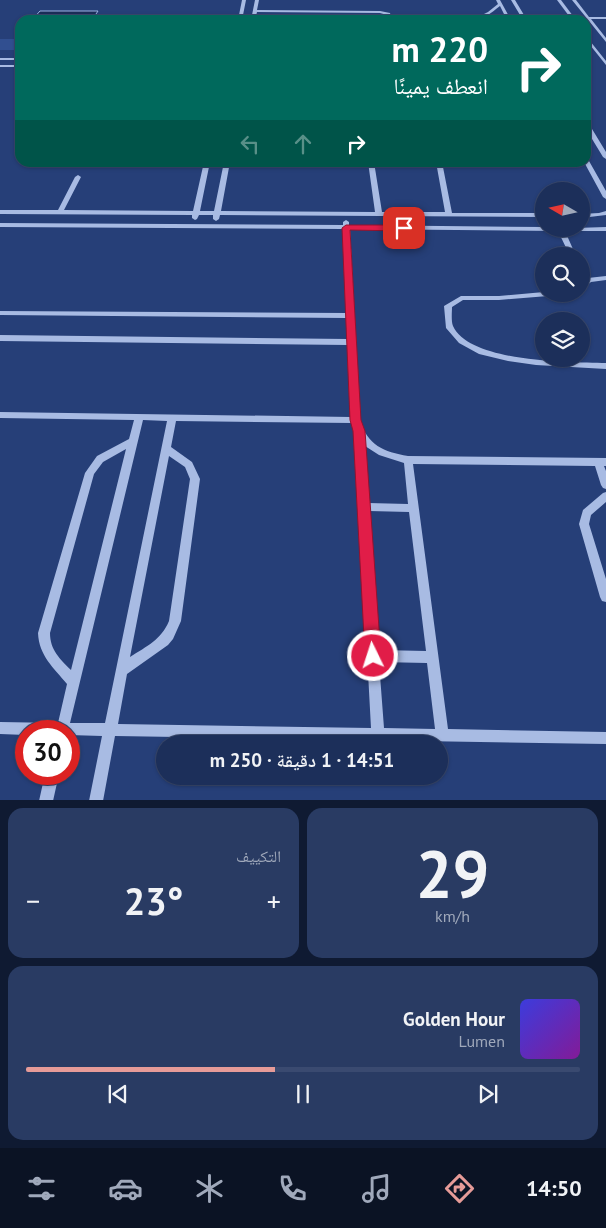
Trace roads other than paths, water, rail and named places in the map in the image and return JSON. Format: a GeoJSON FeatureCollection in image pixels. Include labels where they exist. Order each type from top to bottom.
{"type":"FeatureCollection","features":[{"type":"Feature","properties":{"kind":"street"},"geometry":{"type":"LineString","coordinates":[[241,15],[244,0]]}},
{"type":"Feature","properties":{"kind":"street"},"geometry":{"type":"LineString","coordinates":[[254,15],[257,0]]}},
{"type":"Feature","properties":{"kind":"street"},"geometry":{"type":"LineString","coordinates":[[513,0],[522,15]]}},
{"type":"Feature","properties":{"kind":"street"},"geometry":{"type":"LineString","coordinates":[[559,0],[570,15]]}},
{"type":"Feature","properties":{"kind":"street"},"geometry":{"type":"LineString","coordinates":[[574,0],[586,15]]}},
{"type":"Feature","properties":{"kind":"street"},"geometry":{"type":"LineString","coordinates":[[485,15],[499,2],[506,15]]}},
{"type":"Feature","properties":{"kind":"street"},"geometry":{"type":"LineString","coordinates":[[255,10],[380,12],[389,15]]}},
{"type":"Feature","properties":{"kind":"street"},"geometry":{"type":"LineString","coordinates":[[591,18],[606,18]]}},
{"type":"Feature","properties":{"kind":"street"},"geometry":{"type":"LineString","coordinates":[[591,22],[606,41]]}},
{"type":"Feature","properties":{"kind":"street"},"geometry":{"type":"LineString","coordinates":[[591,44],[606,64]]}},
{"type":"Feature","properties":{"kind":"street"},"geometry":{"type":"LineString","coordinates":[[0,59],[15,59]]}},
{"type":"Feature","properties":{"kind":"street"},"geometry":{"type":"LineString","coordinates":[[0,66],[15,66]]}},
{"type":"Feature","properties":{"kind":"street"},"geometry":{"type":"LineString","coordinates":[[591,132],[606,157]]}},
{"type":"Feature","properties":{"kind":"street"},"geometry":{"type":"LineString","coordinates":[[193,226],[206,167]]}},
{"type":"Feature","properties":{"kind":"street"},"geometry":{"type":"LineString","coordinates":[[214,227],[225,167]]}},
{"type":"Feature","properties":{"kind":"street"},"geometry":{"type":"LineString","coordinates":[[372,167],[379,214]]}},
{"type":"Feature","properties":{"kind":"street"},"geometry":{"type":"LineString","coordinates":[[440,167],[449,215]]}},
{"type":"Feature","properties":{"kind":"street"},"geometry":{"type":"LineString","coordinates":[[589,167],[606,197]]}},
{"type":"Feature","properties":{"kind":"street"},"geometry":{"type":"LineString","coordinates":[[60,212],[78,177]]}},
{"type":"Feature","properties":{"kind":"street"},"geometry":{"type":"LineString","coordinates":[[0,212],[535,216]]}},
{"type":"Feature","properties":{"kind":"street"},"geometry":{"type":"LineString","coordinates":[[345,214],[356,420],[359,431],[378,734]]}},
{"type":"Feature","properties":{"kind":"street"},"geometry":{"type":"LineString","coordinates":[[590,215],[605,214]]}},
{"type":"Feature","properties":{"kind":"street"},"geometry":{"type":"LineString","coordinates":[[0,225],[535,229]]}},
{"type":"Feature","properties":{"kind":"street"},"geometry":{"type":"LineString","coordinates":[[590,229],[606,229]]}},
{"type":"Feature","properties":{"kind":"street"},"geometry":{"type":"LineString","coordinates":[[590,279],[606,278]]}},
{"type":"Feature","properties":{"kind":"street"},"geometry":{"type":"LineString","coordinates":[[535,295],[499,298],[461,298],[448,306],[447,319],[460,340],[478,351],[490,355],[541,362],[606,366]]}},
{"type":"Feature","properties":{"kind":"street"},"geometry":{"type":"LineString","coordinates":[[0,313],[350,316]]}},
{"type":"Feature","properties":{"kind":"street"},"geometry":{"type":"LineString","coordinates":[[0,338],[352,342]]}},
{"type":"Feature","properties":{"kind":"street"},"geometry":{"type":"LineString","coordinates":[[0,415],[356,420]]}},
{"type":"Feature","properties":{"kind":"street"},"geometry":{"type":"LineString","coordinates":[[65,720],[138,417]]}},
{"type":"Feature","properties":{"kind":"street"},"geometry":{"type":"LineString","coordinates":[[96,800],[172,417]]}},
{"type":"Feature","properties":{"kind":"street"},"geometry":{"type":"LineString","coordinates":[[359,431],[370,445],[378,451],[408,460],[602,462],[606,485]]}},
{"type":"Feature","properties":{"kind":"street"},"geometry":{"type":"LineString","coordinates":[[74,683],[46,650],[43,642],[44,633],[90,473],[100,459],[132,442]]}},
{"type":"Feature","properties":{"kind":"street"},"geometry":{"type":"LineString","coordinates":[[122,670],[164,641],[175,621],[195,480],[189,465],[166,449]]}},
{"type":"Feature","properties":{"kind":"street"},"geometry":{"type":"LineString","coordinates":[[80,730],[442,735],[408,460]]}},
{"type":"Feature","properties":{"kind":"street"},"geometry":{"type":"LineString","coordinates":[[606,496],[587,513],[584,524],[606,597]]}},
{"type":"Feature","properties":{"kind":"street"},"geometry":{"type":"LineString","coordinates":[[363,507],[414,508]]}},
{"type":"Feature","properties":{"kind":"street"},"geometry":{"type":"LineString","coordinates":[[373,656],[432,657]]}},
{"type":"Feature","properties":{"kind":"street"},"geometry":{"type":"LineString","coordinates":[[0,728],[15,728]]}},
{"type":"Feature","properties":{"kind":"street"},"geometry":{"type":"LineString","coordinates":[[448,735],[606,738]]}},
{"type":"Feature","properties":{"kind":"street"},"geometry":{"type":"LineString","coordinates":[[46,800],[49,785]]}}]}
